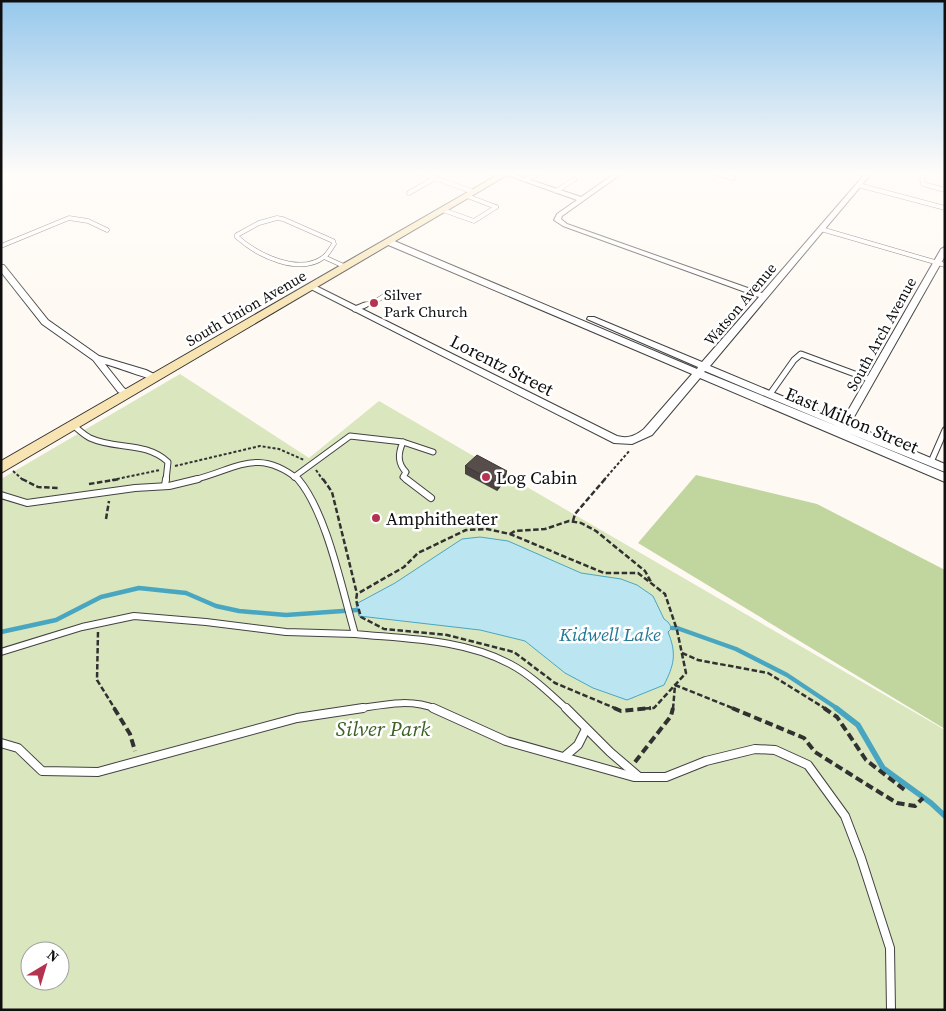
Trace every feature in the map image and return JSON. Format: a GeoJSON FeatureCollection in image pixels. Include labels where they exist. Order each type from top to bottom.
{"type":"FeatureCollection","features":[{"type":"Feature","properties":{"kind":"main road","name":"South Union Avenue"},"geometry":{"type":"LineString","coordinates":[[4,466],[424,221]]}},
{"type":"Feature","properties":{"kind":"street"},"geometry":{"type":"LineString","coordinates":[[559,221],[764,296]]}},
{"type":"Feature","properties":{"kind":"street","name":"Watson Avenue"},"geometry":{"type":"LineString","coordinates":[[628,446],[648,432],[828,221]]}},
{"type":"Feature","properties":{"kind":"street","name":"East Milton Street"},"geometry":{"type":"LineString","coordinates":[[393,240],[767,396],[929,466],[945,478]]}},
{"type":"Feature","properties":{"kind":"street","name":"South Arch Avenue"},"geometry":{"type":"LineString","coordinates":[[843,430],[941,264],[945,248]]}},
{"type":"Feature","properties":{"kind":"street"},"geometry":{"type":"LineString","coordinates":[[1,267],[45,322],[96,358],[121,390],[127,394]]}},
{"type":"Feature","properties":{"kind":"street","name":"Lorentz Street"},"geometry":{"type":"LineString","coordinates":[[311,287],[628,446]]}},
{"type":"Feature","properties":{"kind":"street"},"geometry":{"type":"LineString","coordinates":[[96,358],[143,372],[155,378]]}},
{"type":"Feature","properties":{"kind":"street","name":"East Milton Street"},"geometry":{"type":"LineString","coordinates":[[929,466],[945,468]]}},
{"type":"Feature","properties":{"kind":"lane"},"geometry":{"type":"LineString","coordinates":[[1,246],[60,221]]}},
{"type":"Feature","properties":{"kind":"lane"},"geometry":{"type":"LineString","coordinates":[[84,221],[107,230]]}},
{"type":"Feature","properties":{"kind":"lane"},"geometry":{"type":"LineString","coordinates":[[263,221],[237,235],[237,237],[255,249],[290,265],[300,265],[324,256],[334,244],[288,221]]}},
{"type":"Feature","properties":{"kind":"lane"},"geometry":{"type":"LineString","coordinates":[[821,229],[941,264]]}},
{"type":"Feature","properties":{"kind":"lane"},"geometry":{"type":"LineString","coordinates":[[324,256],[346,267]]}},
{"type":"Feature","properties":{"kind":"lane"},"geometry":{"type":"LineString","coordinates":[[355,309],[376,301],[392,291]]}},
{"type":"Feature","properties":{"kind":"lane"},"geometry":{"type":"LineString","coordinates":[[767,396],[794,360],[801,354],[871,380]]}},
{"type":"Feature","properties":{"kind":"lane"},"geometry":{"type":"LineString","coordinates":[[74,426],[91,439],[145,449],[163,456],[168,462],[165,486]]}},
{"type":"Feature","properties":{"kind":"lane"},"geometry":{"type":"LineString","coordinates":[[929,466],[945,430]]}},
{"type":"Feature","properties":{"kind":"lane"},"geometry":{"type":"LineString","coordinates":[[294,477],[350,436],[403,442],[433,452]]}},
{"type":"Feature","properties":{"kind":"lane"},"geometry":{"type":"LineString","coordinates":[[403,442],[398,457],[403,470],[406,472],[403,476],[431,498]]}},
{"type":"Feature","properties":{"kind":"lane"},"geometry":{"type":"LineString","coordinates":[[1,494],[27,503],[165,486],[202,478],[237,466],[260,462],[272,463],[294,477],[309,492],[326,536],[355,634]]}},
{"type":"Feature","properties":{"kind":"lane"},"geometry":{"type":"LineString","coordinates":[[1,652],[99,623],[134,616],[206,622],[286,632],[355,634],[406,639],[454,647],[498,658],[524,674],[563,706],[638,777]]}},
{"type":"Feature","properties":{"kind":"lane"},"geometry":{"type":"LineString","coordinates":[[1,743],[18,748],[42,771],[98,772],[298,718],[406,702],[426,705],[506,741],[638,777],[666,777],[706,761],[755,749],[775,750],[808,765],[845,816],[861,858],[890,948],[891,1010]]}},
{"type":"Feature","properties":{"kind":"lane"},"geometry":{"type":"LineString","coordinates":[[564,757],[582,740],[586,728]]}},
{"type":"Feature","properties":{"kind":"path"},"geometry":{"type":"LineString","coordinates":[[86,484],[126,478],[260,446],[279,449],[297,456],[310,465],[332,492],[357,594],[356,600]]}},
{"type":"Feature","properties":{"kind":"path"},"geometry":{"type":"LineString","coordinates":[[572,522],[575,514],[628,446]]}},
{"type":"Feature","properties":{"kind":"path"},"geometry":{"type":"LineString","coordinates":[[4,466],[26,484],[40,488],[59,488]]}},
{"type":"Feature","properties":{"kind":"path"},"geometry":{"type":"LineString","coordinates":[[106,518],[111,492]]}},
{"type":"Feature","properties":{"kind":"path"},"geometry":{"type":"LineString","coordinates":[[510,534],[515,531],[545,529],[556,524],[581,523],[608,540],[645,571],[651,583]]}},
{"type":"Feature","properties":{"kind":"path"},"geometry":{"type":"LineString","coordinates":[[357,594],[404,567],[418,553],[466,530],[487,530],[510,534],[604,573],[638,573],[665,594],[673,618],[686,673],[654,708],[621,711],[555,683],[514,652]]}},
{"type":"Feature","properties":{"kind":"path"},"geometry":{"type":"LineString","coordinates":[[99,623],[97,680],[130,734],[138,760]]}},
{"type":"Feature","properties":{"kind":"path"},"geometry":{"type":"LineString","coordinates":[[682,653],[698,660],[768,673],[804,694],[837,717],[866,760],[906,791]]}},
{"type":"Feature","properties":{"kind":"path"},"geometry":{"type":"LineString","coordinates":[[629,769],[671,716],[675,702],[675,685]]}},
{"type":"Feature","properties":{"kind":"path"},"geometry":{"type":"LineString","coordinates":[[675,685],[804,738],[815,752],[897,803],[915,806],[923,798]]}},
{"type":"Feature","properties":{"kind":"green space","name":"Silver Park"},"geometry":{"type":"Polygon","coordinates":[[[180,374],[309,458],[379,401],[945,730],[945,1010],[1,1010],[1,479],[180,374]]]}},
{"type":"Feature","properties":{"kind":"green space"},"geometry":{"type":"Polygon","coordinates":[[[696,475],[817,504],[945,570],[945,729],[638,543],[696,475]]]}},
{"type":"Feature","properties":{"kind":"water","name":"Kidwell Lake"},"geometry":{"type":"Polygon","coordinates":[[[480,537],[508,541],[581,573],[621,579],[637,585],[653,596],[664,619],[672,628],[668,632],[673,647],[673,659],[664,685],[627,700],[593,688],[565,673],[525,641],[480,630],[359,616],[356,604],[395,583],[462,539],[480,537]]]}},
{"type":"Feature","properties":{"kind":"building"},"geometry":{"type":"Polygon","coordinates":[[[477,455],[507,471],[497,483],[465,466],[477,455]]]}},
{"type":"Feature","properties":{"kind":"waterway"},"geometry":{"type":"LineString","coordinates":[[1,632],[56,620],[101,597],[139,588],[186,593],[216,606],[239,611],[286,615],[357,610]]}},
{"type":"Feature","properties":{"kind":"waterway"},"geometry":{"type":"LineString","coordinates":[[672,628],[677,628],[736,649],[787,675],[838,709]]}},
{"type":"Feature","properties":{"kind":"waterway"},"geometry":{"type":"LineString","coordinates":[[836,708],[858,725],[883,768],[931,803],[945,816]]}},
{"type":"Feature","properties":{"kind":"place","name":"Silver Park Church"},"geometry":{"type":"Point","coordinates":[374,303]}},
{"type":"Feature","properties":{"kind":"place","name":"Log Cabin"},"geometry":{"type":"Point","coordinates":[486,477]}},
{"type":"Feature","properties":{"kind":"place","name":"Amphitheater"},"geometry":{"type":"Point","coordinates":[376,518]}}]}
